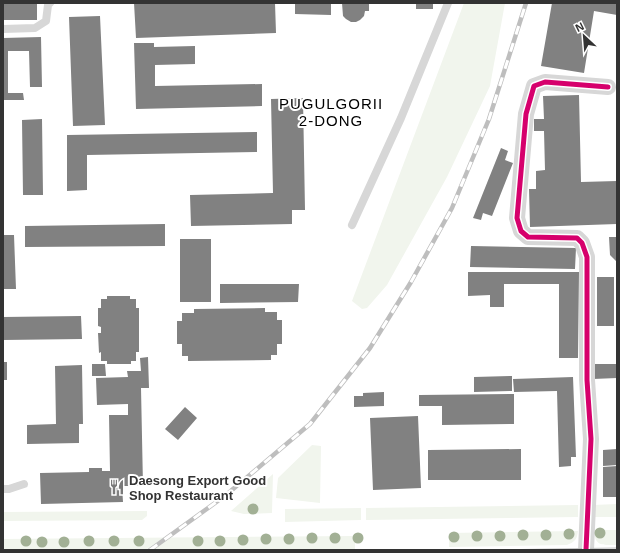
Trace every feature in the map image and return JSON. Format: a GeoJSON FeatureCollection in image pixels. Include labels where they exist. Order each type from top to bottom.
{"type":"FeatureCollection","features":[{"type":"Feature","properties":{"kind":"street"},"geometry":{"type":"LineString","coordinates":[[586,550],[591,439],[587,380],[587,257],[582,243],[578,238],[528,236],[521,231],[518,218],[526,114],[534,86],[544,82],[608,87]]}},
{"type":"Feature","properties":{"kind":"lane"},"geometry":{"type":"LineString","coordinates":[[3,29],[35,28],[46,21],[48,5],[50,3]]}},
{"type":"Feature","properties":{"kind":"lane"},"geometry":{"type":"LineString","coordinates":[[352,225],[401,118],[448,3]]}},
{"type":"Feature","properties":{"kind":"lane"},"geometry":{"type":"LineString","coordinates":[[3,490],[9,490],[24,484]]}},
{"type":"Feature","properties":{"kind":"shaded area"},"geometry":{"type":"Polygon","coordinates":[[[464,3],[505,3],[490,86],[447,177],[387,285],[367,308],[362,309],[352,301],[464,3]]]}},
{"type":"Feature","properties":{"kind":"shaded area"},"geometry":{"type":"Polygon","coordinates":[[[312,445],[321,446],[320,503],[276,498],[278,478],[312,445]]]}},
{"type":"Feature","properties":{"kind":"shaded area"},"geometry":{"type":"Polygon","coordinates":[[[273,474],[272,513],[244,514],[231,511],[273,474]]]}},
{"type":"Feature","properties":{"kind":"shaded area"},"geometry":{"type":"Polygon","coordinates":[[[617,504],[617,517],[594,517],[593,505],[617,504]]]}},
{"type":"Feature","properties":{"kind":"shaded area"},"geometry":{"type":"Polygon","coordinates":[[[578,505],[578,517],[366,520],[366,508],[578,505]]]}},
{"type":"Feature","properties":{"kind":"shaded area"},"geometry":{"type":"Polygon","coordinates":[[[361,508],[361,520],[285,522],[285,509],[361,508]]]}},
{"type":"Feature","properties":{"kind":"shaded area"},"geometry":{"type":"Polygon","coordinates":[[[147,511],[147,516],[142,520],[3,521],[3,512],[147,511]]]}},
{"type":"Feature","properties":{"kind":"shaded area"},"geometry":{"type":"Polygon","coordinates":[[[594,530],[617,530],[617,545],[601,544],[594,536],[594,530]]]}},
{"type":"Feature","properties":{"kind":"shaded area"},"geometry":{"type":"Polygon","coordinates":[[[578,531],[575,540],[567,545],[449,547],[449,533],[578,531]]]}},
{"type":"Feature","properties":{"kind":"shaded area"},"geometry":{"type":"Polygon","coordinates":[[[355,536],[355,550],[3,550],[3,539],[355,536]]]}},
{"type":"Feature","properties":{"kind":"building"},"geometry":{"type":"Polygon","coordinates":[[[3,3],[37,3],[37,20],[3,20],[3,3]]]}},
{"type":"Feature","properties":{"kind":"building"},"geometry":{"type":"Polygon","coordinates":[[[134,3],[275,3],[276,33],[136,38],[134,3]]]}},
{"type":"Feature","properties":{"kind":"building"},"geometry":{"type":"Polygon","coordinates":[[[342,3],[369,3],[369,11],[365,11],[364,16],[360,20],[351,22],[343,16],[342,3]]]}},
{"type":"Feature","properties":{"kind":"building"},"geometry":{"type":"Polygon","coordinates":[[[416,3],[433,3],[433,9],[416,9],[416,3]]]}},
{"type":"Feature","properties":{"kind":"building"},"geometry":{"type":"Polygon","coordinates":[[[552,3],[617,3],[617,15],[594,11],[584,73],[541,66],[552,3]]]}},
{"type":"Feature","properties":{"kind":"building"},"geometry":{"type":"Polygon","coordinates":[[[295,4],[331,4],[331,15],[295,14],[295,4]]]}},
{"type":"Feature","properties":{"kind":"building"},"geometry":{"type":"Polygon","coordinates":[[[100,16],[105,125],[73,126],[69,17],[100,16]]]}},
{"type":"Feature","properties":{"kind":"building"},"geometry":{"type":"Polygon","coordinates":[[[41,37],[42,87],[30,87],[29,51],[8,51],[8,93],[23,93],[24,100],[3,100],[3,38],[41,37]]]}},
{"type":"Feature","properties":{"kind":"building"},"geometry":{"type":"Polygon","coordinates":[[[134,43],[154,43],[154,47],[195,46],[195,64],[155,65],[155,86],[262,84],[262,106],[136,109],[134,43]]]}},
{"type":"Feature","properties":{"kind":"building"},"geometry":{"type":"Polygon","coordinates":[[[579,95],[581,182],[617,181],[617,224],[530,227],[529,189],[536,189],[536,171],[545,170],[544,131],[534,131],[534,119],[544,119],[543,96],[579,95]]]}},
{"type":"Feature","properties":{"kind":"building"},"geometry":{"type":"Polygon","coordinates":[[[303,98],[305,210],[292,210],[292,224],[191,226],[190,195],[273,193],[271,99],[303,98]]]}},
{"type":"Feature","properties":{"kind":"building"},"geometry":{"type":"Polygon","coordinates":[[[42,119],[43,195],[23,195],[22,120],[42,119]]]}},
{"type":"Feature","properties":{"kind":"building"},"geometry":{"type":"Polygon","coordinates":[[[257,132],[257,152],[87,155],[87,190],[67,191],[67,135],[257,132]]]}},
{"type":"Feature","properties":{"kind":"building"},"geometry":{"type":"Polygon","coordinates":[[[501,148],[508,151],[505,160],[513,163],[492,216],[483,213],[481,220],[473,218],[501,148]]]}},
{"type":"Feature","properties":{"kind":"building"},"geometry":{"type":"Polygon","coordinates":[[[165,224],[165,246],[25,247],[25,226],[165,224]]]}},
{"type":"Feature","properties":{"kind":"building"},"geometry":{"type":"Polygon","coordinates":[[[3,235],[14,235],[16,289],[3,289],[3,235]]]}},
{"type":"Feature","properties":{"kind":"building"},"geometry":{"type":"Polygon","coordinates":[[[609,237],[617,237],[617,262],[610,255],[609,237]]]}},
{"type":"Feature","properties":{"kind":"building"},"geometry":{"type":"Polygon","coordinates":[[[180,239],[211,239],[211,302],[180,302],[180,239]]]}},
{"type":"Feature","properties":{"kind":"building"},"geometry":{"type":"Polygon","coordinates":[[[471,246],[576,248],[575,269],[470,267],[471,246]]]}},
{"type":"Feature","properties":{"kind":"building"},"geometry":{"type":"Polygon","coordinates":[[[468,272],[579,272],[578,358],[559,358],[559,284],[504,284],[504,307],[490,307],[490,295],[468,296],[468,272]]]}},
{"type":"Feature","properties":{"kind":"building"},"geometry":{"type":"Polygon","coordinates":[[[597,277],[614,277],[614,326],[597,326],[597,277]]]}},
{"type":"Feature","properties":{"kind":"building"},"geometry":{"type":"Polygon","coordinates":[[[220,284],[299,284],[298,302],[220,303],[220,284]]]}},
{"type":"Feature","properties":{"kind":"building"},"geometry":{"type":"Polygon","coordinates":[[[107,296],[130,296],[130,299],[136,299],[136,308],[139,308],[139,352],[136,352],[136,361],[131,361],[131,364],[107,364],[107,361],[101,361],[98,333],[101,333],[101,327],[98,326],[98,308],[101,308],[101,299],[107,299],[107,296]]]}},
{"type":"Feature","properties":{"kind":"building"},"geometry":{"type":"Polygon","coordinates":[[[265,308],[265,312],[277,312],[277,320],[282,320],[282,344],[277,344],[277,355],[271,355],[271,360],[188,361],[188,356],[182,356],[182,344],[177,344],[177,321],[182,321],[182,313],[194,313],[194,309],[265,308]]]}},
{"type":"Feature","properties":{"kind":"building"},"geometry":{"type":"Polygon","coordinates":[[[81,316],[82,339],[3,340],[3,317],[81,316]]]}},
{"type":"Feature","properties":{"kind":"building"},"geometry":{"type":"Polygon","coordinates":[[[148,357],[149,388],[141,388],[143,486],[122,486],[123,502],[41,504],[40,473],[89,472],[89,468],[102,468],[102,471],[110,471],[109,415],[128,415],[128,404],[97,405],[96,378],[128,377],[127,371],[141,371],[140,358],[148,357]]]}},
{"type":"Feature","properties":{"kind":"building"},"geometry":{"type":"Polygon","coordinates":[[[3,362],[7,362],[7,380],[3,380],[3,362]]]}},
{"type":"Feature","properties":{"kind":"building"},"geometry":{"type":"Polygon","coordinates":[[[92,364],[105,364],[106,376],[92,376],[92,364]]]}},
{"type":"Feature","properties":{"kind":"building"},"geometry":{"type":"Polygon","coordinates":[[[593,364],[617,364],[617,378],[593,379],[593,364]]]}},
{"type":"Feature","properties":{"kind":"building"},"geometry":{"type":"Polygon","coordinates":[[[82,365],[83,424],[79,424],[79,443],[27,444],[27,425],[56,424],[55,366],[82,365]]]}},
{"type":"Feature","properties":{"kind":"building"},"geometry":{"type":"Polygon","coordinates":[[[512,376],[512,391],[474,392],[474,377],[512,376]]]}},
{"type":"Feature","properties":{"kind":"building"},"geometry":{"type":"Polygon","coordinates":[[[573,377],[576,457],[571,457],[571,466],[559,467],[557,391],[514,392],[513,379],[573,377]]]}},
{"type":"Feature","properties":{"kind":"building"},"geometry":{"type":"Polygon","coordinates":[[[384,392],[384,406],[354,407],[354,396],[363,396],[363,393],[384,392]]]}},
{"type":"Feature","properties":{"kind":"building"},"geometry":{"type":"Polygon","coordinates":[[[514,394],[514,424],[442,425],[442,406],[419,406],[419,395],[514,394]]]}},
{"type":"Feature","properties":{"kind":"building"},"geometry":{"type":"Polygon","coordinates":[[[185,407],[197,418],[178,440],[165,429],[185,407]]]}},
{"type":"Feature","properties":{"kind":"building"},"geometry":{"type":"Polygon","coordinates":[[[418,416],[421,488],[373,490],[370,418],[418,416]]]}},
{"type":"Feature","properties":{"kind":"building"},"geometry":{"type":"Polygon","coordinates":[[[521,449],[521,480],[428,480],[428,450],[521,449]]]}},
{"type":"Feature","properties":{"kind":"building"},"geometry":{"type":"Polygon","coordinates":[[[617,449],[617,465],[603,466],[603,450],[617,449]]]}},
{"type":"Feature","properties":{"kind":"building"},"geometry":{"type":"Polygon","coordinates":[[[617,466],[617,497],[603,497],[603,467],[617,466]]]}},
{"type":"Feature","properties":{"kind":"tram line"},"geometry":{"type":"LineString","coordinates":[[488,550],[617,548]]}},
{"type":"Feature","properties":{"kind":"railway"},"geometry":{"type":"LineString","coordinates":[[150,550],[226,495],[310,424],[370,348],[411,282],[452,208],[489,119],[526,3]]}},
{"type":"Feature","properties":{"kind":"cycle path"},"geometry":{"type":"LineString","coordinates":[[586,550],[591,439],[587,380],[587,257],[582,243],[577,238],[528,237],[521,231],[517,218],[526,114],[534,86],[545,82],[608,87]]}},
{"type":"Feature","properties":{"kind":"place","name":"Daesong Export Good Shop Restaurant"},"geometry":{"type":"Point","coordinates":[117,487]}},
{"type":"Feature","properties":{"kind":"district","name":"PUGULGORII 2-DONG"},"geometry":{"type":"Point","coordinates":[331,112]}}]}
